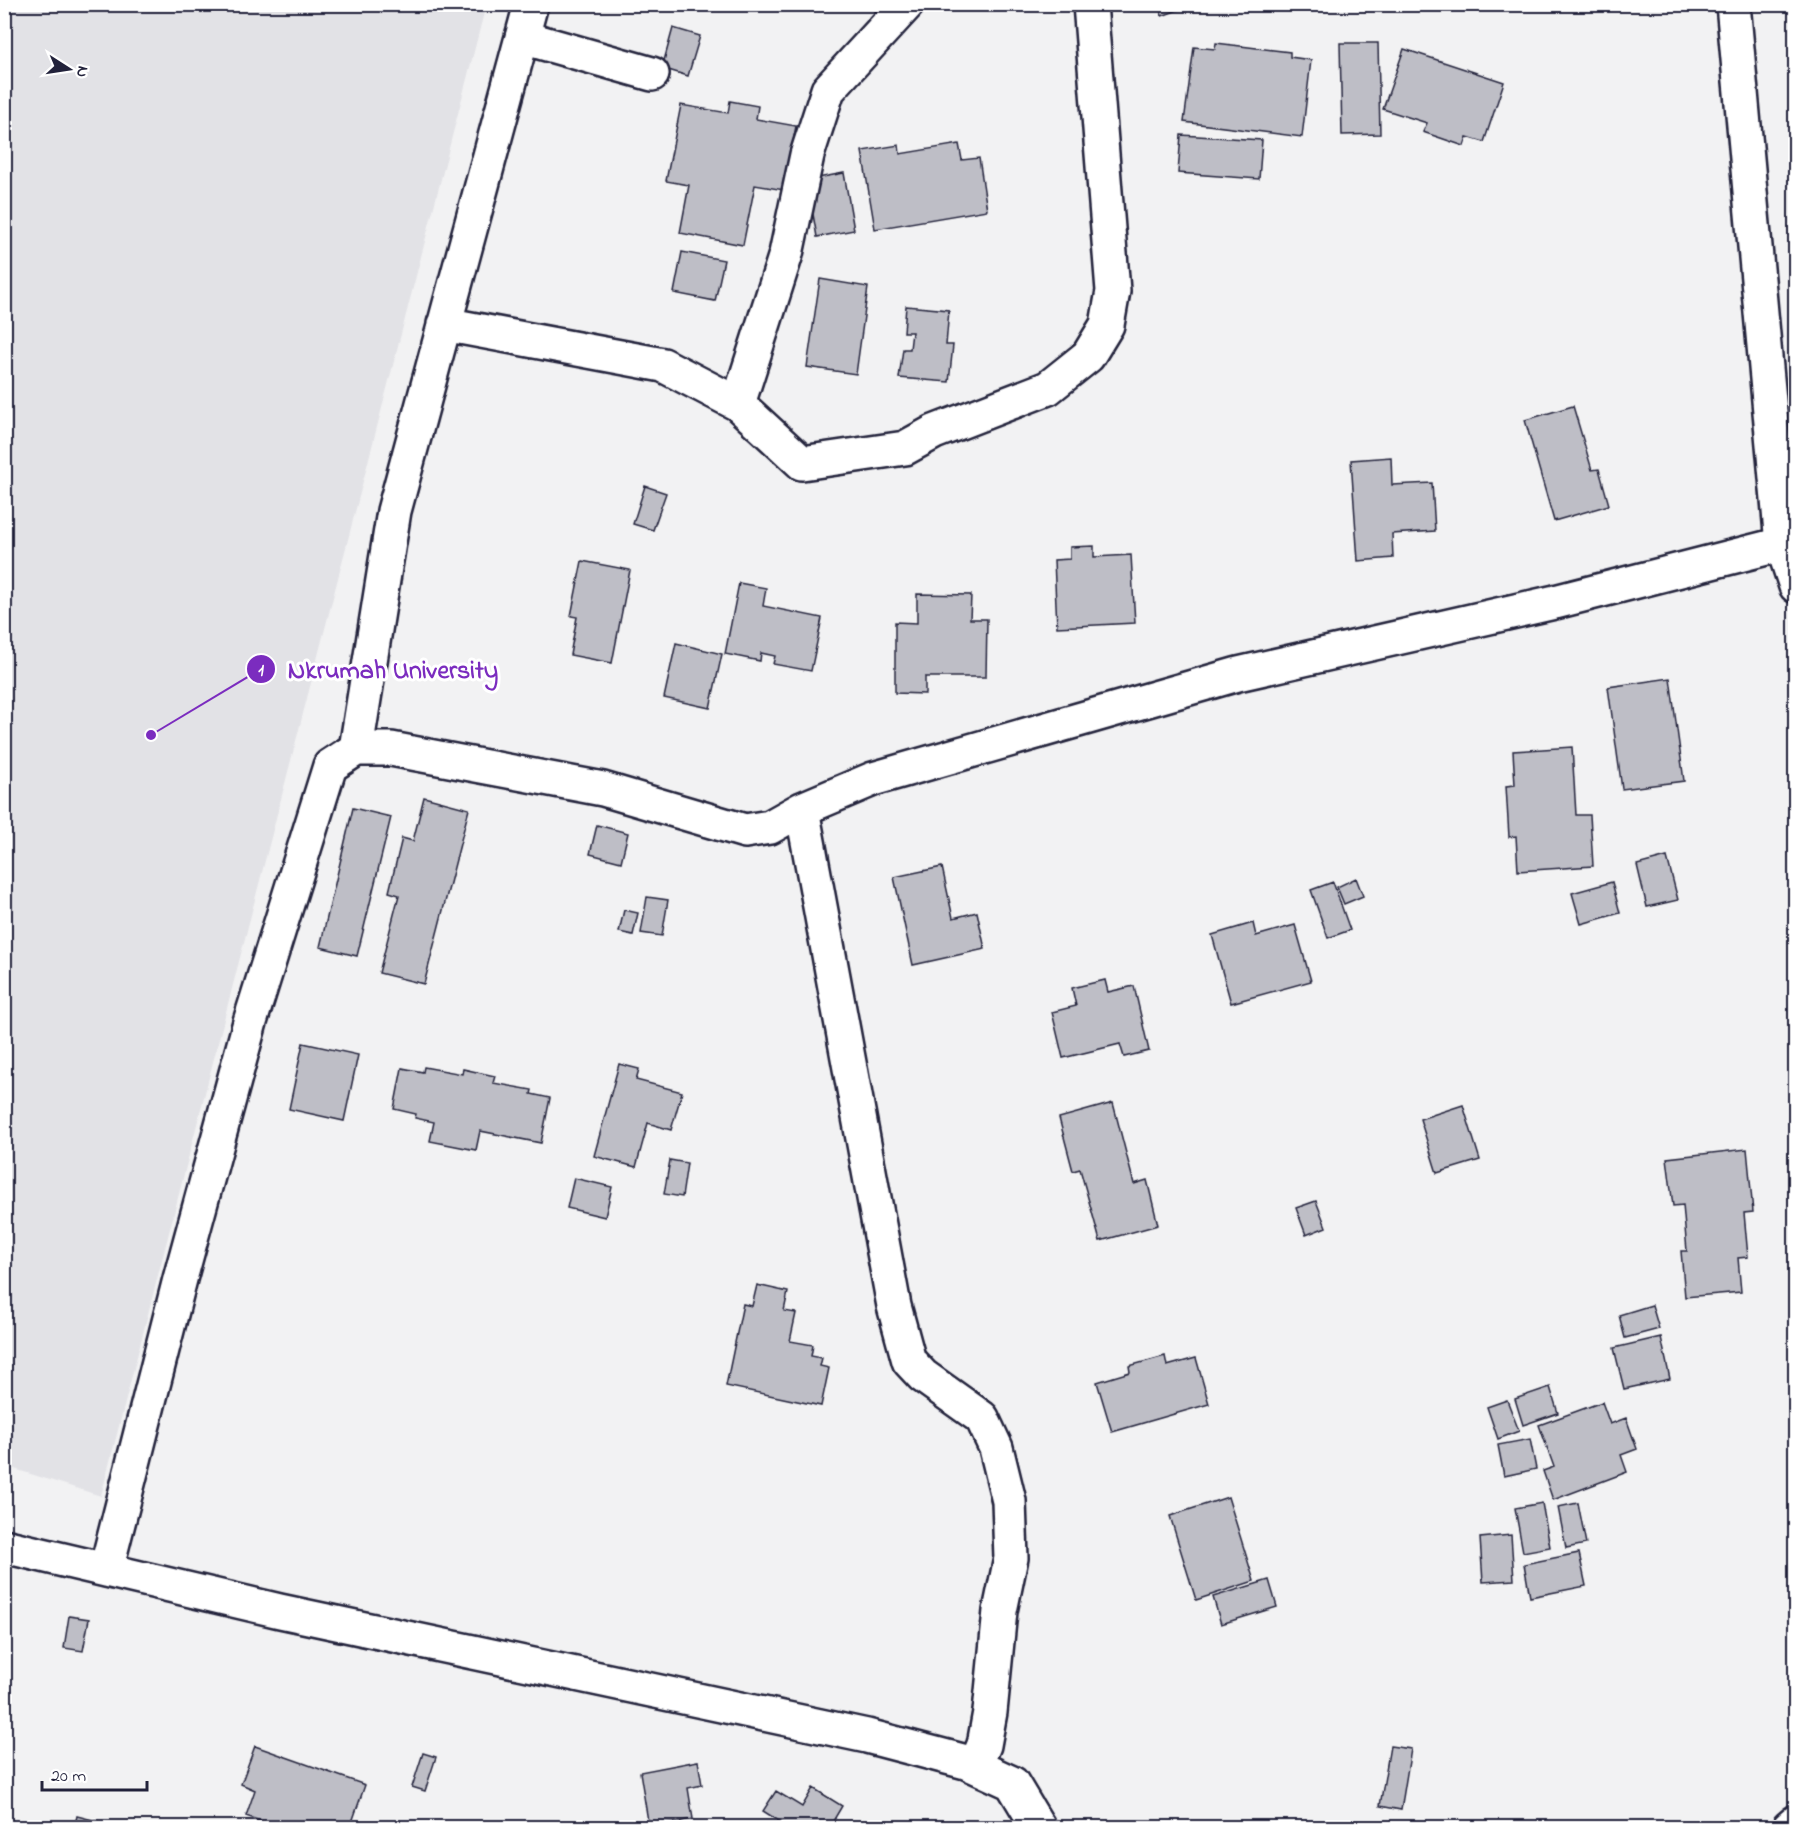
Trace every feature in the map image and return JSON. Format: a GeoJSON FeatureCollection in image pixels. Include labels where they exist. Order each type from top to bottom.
{"type":"FeatureCollection","features":[{"type":"Feature","properties":{"kind":"street"},"geometry":{"type":"LineString","coordinates":[[356,749],[394,511],[531,4]]}},
{"type":"Feature","properties":{"kind":"street"},"geometry":{"type":"LineString","coordinates":[[738,404],[786,254],[807,155],[828,90],[907,4]]}},
{"type":"Feature","properties":{"kind":"street"},"geometry":{"type":"LineString","coordinates":[[444,324],[663,365],[738,404],[802,463],[905,448],[934,432],[1048,388],[1088,356],[1107,325],[1113,291],[1090,4]]}},
{"type":"Feature","properties":{"kind":"street"},"geometry":{"type":"LineString","coordinates":[[1733,4],[1782,544],[1796,585]]}},
{"type":"Feature","properties":{"kind":"street"},"geometry":{"type":"LineString","coordinates":[[522,37],[652,74]]}},
{"type":"Feature","properties":{"kind":"street"},"geometry":{"type":"LineString","coordinates":[[106,1570],[186,1257],[250,1022],[298,862],[330,766],[356,749],[391,749],[603,789],[745,831],[770,827],[802,809],[873,779],[1238,674],[1556,602],[1782,544]]}},
{"type":"Feature","properties":{"kind":"street"},"geometry":{"type":"LineString","coordinates":[[802,809],[894,1306],[909,1361],[923,1376],[982,1418],[996,1448],[1008,1502],[1011,1558],[999,1620],[990,1712],[984,1745],[975,1766]]}},
{"type":"Feature","properties":{"kind":"street"},"geometry":{"type":"LineString","coordinates":[[4,1546],[280,1611],[867,1736],[975,1766],[1012,1783],[1039,1827]]}},
{"type":"Feature","properties":{"kind":"street"},"geometry":{"type":"LineString","coordinates":[[1789,1827],[1796,1822]]}},
{"type":"Feature","properties":{"kind":"shaded area"},"geometry":{"type":"Polygon","coordinates":[[[4,5],[486,5],[101,1496],[5,1466],[4,5]]]}},
{"type":"Feature","properties":{"kind":"building"},"geometry":{"type":"Polygon","coordinates":[[[1158,4],[1194,4],[1162,16],[1158,4]]]}},
{"type":"Feature","properties":{"kind":"building"},"geometry":{"type":"Polygon","coordinates":[[[1338,4],[1453,4],[1453,11],[1338,7],[1338,4]]]}},
{"type":"Feature","properties":{"kind":"building"},"geometry":{"type":"Polygon","coordinates":[[[673,28],[700,36],[688,76],[662,68],[673,28]]]}},
{"type":"Feature","properties":{"kind":"building"},"geometry":{"type":"Polygon","coordinates":[[[1216,43],[1290,52],[1290,57],[1311,60],[1302,137],[1184,122],[1194,47],[1215,49],[1216,43]]]}},
{"type":"Feature","properties":{"kind":"building"},"geometry":{"type":"Polygon","coordinates":[[[1340,43],[1378,43],[1380,134],[1342,135],[1340,43]]]}},
{"type":"Feature","properties":{"kind":"building"},"geometry":{"type":"Polygon","coordinates":[[[1404,49],[1504,82],[1484,142],[1467,137],[1464,146],[1423,132],[1427,123],[1383,109],[1404,49]]]}},
{"type":"Feature","properties":{"kind":"building"},"geometry":{"type":"Polygon","coordinates":[[[730,101],[758,106],[756,119],[796,126],[784,190],[755,185],[743,245],[680,233],[689,185],[666,181],[681,105],[728,113],[730,101]]]}},
{"type":"Feature","properties":{"kind":"building"},"geometry":{"type":"Polygon","coordinates":[[[1181,135],[1262,140],[1259,179],[1178,173],[1181,135]]]}},
{"type":"Feature","properties":{"kind":"building"},"geometry":{"type":"Polygon","coordinates":[[[959,144],[962,160],[979,158],[987,210],[875,229],[862,151],[899,145],[900,154],[959,144]]]}},
{"type":"Feature","properties":{"kind":"building"},"geometry":{"type":"Polygon","coordinates":[[[844,173],[854,230],[817,237],[807,180],[844,173]]]}},
{"type":"Feature","properties":{"kind":"building"},"geometry":{"type":"Polygon","coordinates":[[[682,252],[724,260],[715,301],[674,293],[682,252]]]}},
{"type":"Feature","properties":{"kind":"building"},"geometry":{"type":"Polygon","coordinates":[[[820,279],[868,287],[856,374],[807,367],[820,279]]]}},
{"type":"Feature","properties":{"kind":"building"},"geometry":{"type":"Polygon","coordinates":[[[906,306],[949,310],[946,345],[953,345],[949,382],[899,378],[903,349],[910,349],[912,332],[904,332],[906,306]]]}},
{"type":"Feature","properties":{"kind":"building"},"geometry":{"type":"Polygon","coordinates":[[[1573,406],[1592,470],[1599,469],[1609,505],[1554,521],[1525,420],[1573,406]]]}},
{"type":"Feature","properties":{"kind":"building"},"geometry":{"type":"Polygon","coordinates":[[[1391,457],[1392,485],[1432,483],[1435,531],[1392,534],[1393,558],[1358,561],[1351,460],[1391,457]]]}},
{"type":"Feature","properties":{"kind":"building"},"geometry":{"type":"Polygon","coordinates":[[[645,486],[666,493],[653,530],[633,524],[645,486]]]}},
{"type":"Feature","properties":{"kind":"building"},"geometry":{"type":"Polygon","coordinates":[[[1094,546],[1094,557],[1131,555],[1135,623],[1057,627],[1054,560],[1070,559],[1070,547],[1094,546]]]}},
{"type":"Feature","properties":{"kind":"building"},"geometry":{"type":"Polygon","coordinates":[[[582,561],[630,570],[612,663],[570,655],[577,617],[571,616],[582,561]]]}},
{"type":"Feature","properties":{"kind":"building"},"geometry":{"type":"Polygon","coordinates":[[[739,583],[766,588],[763,606],[822,618],[811,671],[773,664],[775,656],[761,653],[760,661],[725,654],[739,583]]]}},
{"type":"Feature","properties":{"kind":"building"},"geometry":{"type":"Polygon","coordinates":[[[917,594],[971,595],[970,619],[987,619],[986,677],[925,677],[925,694],[895,693],[895,622],[917,623],[917,594]]]}},
{"type":"Feature","properties":{"kind":"building"},"geometry":{"type":"Polygon","coordinates":[[[676,643],[722,654],[710,708],[664,698],[676,643]]]}},
{"type":"Feature","properties":{"kind":"building"},"geometry":{"type":"Polygon","coordinates":[[[1670,678],[1684,781],[1622,789],[1608,687],[1670,678]]]}},
{"type":"Feature","properties":{"kind":"building"},"geometry":{"type":"Polygon","coordinates":[[[1572,747],[1576,815],[1590,815],[1593,866],[1518,871],[1516,836],[1509,837],[1506,786],[1515,785],[1513,751],[1572,747]]]}},
{"type":"Feature","properties":{"kind":"building"},"geometry":{"type":"Polygon","coordinates":[[[424,797],[469,809],[424,984],[379,973],[399,895],[389,892],[402,838],[413,841],[424,797]]]}},
{"type":"Feature","properties":{"kind":"building"},"geometry":{"type":"Polygon","coordinates":[[[353,808],[391,817],[357,956],[320,947],[353,808]]]}},
{"type":"Feature","properties":{"kind":"building"},"geometry":{"type":"Polygon","coordinates":[[[597,825],[628,833],[621,862],[590,854],[597,825]]]}},
{"type":"Feature","properties":{"kind":"building"},"geometry":{"type":"Polygon","coordinates":[[[1667,857],[1678,900],[1647,907],[1637,865],[1667,857]]]}},
{"type":"Feature","properties":{"kind":"building"},"geometry":{"type":"Polygon","coordinates":[[[942,867],[953,918],[977,912],[985,949],[913,965],[894,877],[942,867]]]}},
{"type":"Feature","properties":{"kind":"building"},"geometry":{"type":"Polygon","coordinates":[[[1356,878],[1363,896],[1344,904],[1337,887],[1356,878]]]}},
{"type":"Feature","properties":{"kind":"building"},"geometry":{"type":"Polygon","coordinates":[[[1333,882],[1350,930],[1328,938],[1311,890],[1333,882]]]}},
{"type":"Feature","properties":{"kind":"building"},"geometry":{"type":"Polygon","coordinates":[[[1612,882],[1620,913],[1581,924],[1572,893],[1612,882]]]}},
{"type":"Feature","properties":{"kind":"building"},"geometry":{"type":"Polygon","coordinates":[[[647,897],[668,900],[662,936],[641,933],[647,897]]]}},
{"type":"Feature","properties":{"kind":"building"},"geometry":{"type":"Polygon","coordinates":[[[624,910],[638,913],[633,935],[619,932],[624,910]]]}},
{"type":"Feature","properties":{"kind":"building"},"geometry":{"type":"Polygon","coordinates":[[[1253,923],[1256,936],[1295,925],[1311,981],[1231,1003],[1212,935],[1253,923]]]}},
{"type":"Feature","properties":{"kind":"building"},"geometry":{"type":"Polygon","coordinates":[[[1105,980],[1108,992],[1134,986],[1149,1051],[1124,1057],[1120,1044],[1063,1058],[1052,1012],[1076,1006],[1072,988],[1105,980]]]}},
{"type":"Feature","properties":{"kind":"building"},"geometry":{"type":"Polygon","coordinates":[[[303,1043],[358,1055],[344,1121],[289,1109],[303,1043]]]}},
{"type":"Feature","properties":{"kind":"building"},"geometry":{"type":"Polygon","coordinates":[[[619,1064],[639,1069],[636,1080],[682,1092],[671,1130],[648,1123],[636,1167],[594,1156],[619,1064]]]}},
{"type":"Feature","properties":{"kind":"building"},"geometry":{"type":"Polygon","coordinates":[[[424,1067],[462,1074],[463,1069],[495,1076],[493,1083],[532,1090],[531,1094],[550,1098],[541,1143],[480,1131],[476,1150],[430,1141],[434,1122],[415,1118],[416,1114],[394,1109],[402,1068],[423,1072],[424,1067]]]}},
{"type":"Feature","properties":{"kind":"building"},"geometry":{"type":"Polygon","coordinates":[[[1113,1103],[1134,1184],[1147,1180],[1158,1225],[1100,1241],[1080,1169],[1073,1171],[1059,1118],[1113,1103]]]}},
{"type":"Feature","properties":{"kind":"building"},"geometry":{"type":"Polygon","coordinates":[[[1463,1105],[1480,1160],[1437,1173],[1420,1119],[1463,1105]]]}},
{"type":"Feature","properties":{"kind":"building"},"geometry":{"type":"Polygon","coordinates":[[[1747,1149],[1753,1212],[1744,1213],[1748,1257],[1738,1258],[1741,1292],[1685,1297],[1681,1251],[1687,1251],[1683,1205],[1673,1206],[1667,1158],[1747,1149]]]}},
{"type":"Feature","properties":{"kind":"building"},"geometry":{"type":"Polygon","coordinates":[[[670,1160],[687,1163],[682,1197],[664,1194],[670,1160]]]}},
{"type":"Feature","properties":{"kind":"building"},"geometry":{"type":"Polygon","coordinates":[[[574,1178],[612,1187],[605,1217],[567,1208],[574,1178]]]}},
{"type":"Feature","properties":{"kind":"building"},"geometry":{"type":"Polygon","coordinates":[[[1316,1201],[1326,1227],[1306,1235],[1296,1208],[1316,1201]]]}},
{"type":"Feature","properties":{"kind":"building"},"geometry":{"type":"Polygon","coordinates":[[[757,1285],[788,1292],[784,1311],[796,1313],[790,1341],[813,1345],[811,1356],[822,1358],[820,1366],[829,1368],[821,1406],[726,1386],[743,1304],[752,1306],[757,1285]]]}},
{"type":"Feature","properties":{"kind":"building"},"geometry":{"type":"Polygon","coordinates":[[[1652,1305],[1659,1329],[1625,1338],[1619,1315],[1652,1305]]]}},
{"type":"Feature","properties":{"kind":"building"},"geometry":{"type":"Polygon","coordinates":[[[1661,1337],[1670,1379],[1624,1389],[1614,1348],[1661,1337]]]}},
{"type":"Feature","properties":{"kind":"building"},"geometry":{"type":"Polygon","coordinates":[[[1165,1356],[1167,1366],[1196,1358],[1209,1404],[1112,1432],[1097,1382],[1130,1372],[1129,1366],[1165,1356]]]}},
{"type":"Feature","properties":{"kind":"building"},"geometry":{"type":"Polygon","coordinates":[[[1550,1387],[1558,1413],[1523,1425],[1515,1399],[1550,1387]]]}},
{"type":"Feature","properties":{"kind":"building"},"geometry":{"type":"Polygon","coordinates":[[[1507,1400],[1519,1431],[1498,1439],[1487,1407],[1507,1400]]]}},
{"type":"Feature","properties":{"kind":"building"},"geometry":{"type":"Polygon","coordinates":[[[1602,1402],[1610,1424],[1626,1418],[1637,1449],[1621,1455],[1627,1472],[1553,1500],[1543,1471],[1554,1467],[1539,1425],[1602,1402]]]}},
{"type":"Feature","properties":{"kind":"building"},"geometry":{"type":"Polygon","coordinates":[[[1530,1439],[1536,1469],[1504,1476],[1498,1445],[1530,1439]]]}},
{"type":"Feature","properties":{"kind":"building"},"geometry":{"type":"Polygon","coordinates":[[[1228,1497],[1254,1581],[1196,1600],[1170,1516],[1228,1497]]]}},
{"type":"Feature","properties":{"kind":"building"},"geometry":{"type":"Polygon","coordinates":[[[1542,1503],[1550,1547],[1523,1552],[1515,1508],[1542,1503]]]}},
{"type":"Feature","properties":{"kind":"building"},"geometry":{"type":"Polygon","coordinates":[[[1578,1503],[1586,1544],[1566,1548],[1558,1507],[1578,1503]]]}},
{"type":"Feature","properties":{"kind":"building"},"geometry":{"type":"Polygon","coordinates":[[[1511,1535],[1514,1580],[1483,1582],[1480,1538],[1511,1535]]]}},
{"type":"Feature","properties":{"kind":"building"},"geometry":{"type":"Polygon","coordinates":[[[1579,1553],[1586,1586],[1530,1597],[1524,1564],[1579,1553]]]}},
{"type":"Feature","properties":{"kind":"building"},"geometry":{"type":"Polygon","coordinates":[[[1269,1580],[1277,1607],[1221,1624],[1213,1597],[1269,1580]]]}},
{"type":"Feature","properties":{"kind":"building"},"geometry":{"type":"Polygon","coordinates":[[[69,1616],[89,1619],[83,1651],[64,1648],[69,1616]]]}},
{"type":"Feature","properties":{"kind":"building"},"geometry":{"type":"Polygon","coordinates":[[[255,1746],[365,1785],[350,1828],[280,1828],[246,1816],[255,1790],[241,1784],[255,1746]]]}},
{"type":"Feature","properties":{"kind":"building"},"geometry":{"type":"Polygon","coordinates":[[[1390,1746],[1411,1749],[1401,1810],[1380,1806],[1390,1746]]]}},
{"type":"Feature","properties":{"kind":"building"},"geometry":{"type":"Polygon","coordinates":[[[423,1753],[436,1757],[425,1791],[412,1787],[423,1753]]]}},
{"type":"Feature","properties":{"kind":"building"},"geometry":{"type":"Polygon","coordinates":[[[698,1761],[702,1785],[688,1788],[693,1819],[649,1827],[640,1772],[698,1761]]]}},
{"type":"Feature","properties":{"kind":"building"},"geometry":{"type":"Polygon","coordinates":[[[813,1788],[842,1806],[829,1828],[790,1828],[763,1811],[776,1791],[802,1807],[813,1788]]]}},
{"type":"Feature","properties":{"kind":"building"},"geometry":{"type":"Polygon","coordinates":[[[77,1816],[101,1822],[99,1828],[74,1828],[77,1816]]]}},
{"type":"Feature","properties":{"kind":"building"},"geometry":{"type":"Polygon","coordinates":[[[682,1823],[683,1828],[653,1828],[682,1823]]]}},
{"type":"Feature","properties":{"kind":"place","name":"Nkrumah University"},"geometry":{"type":"Point","coordinates":[151,735]}}]}
